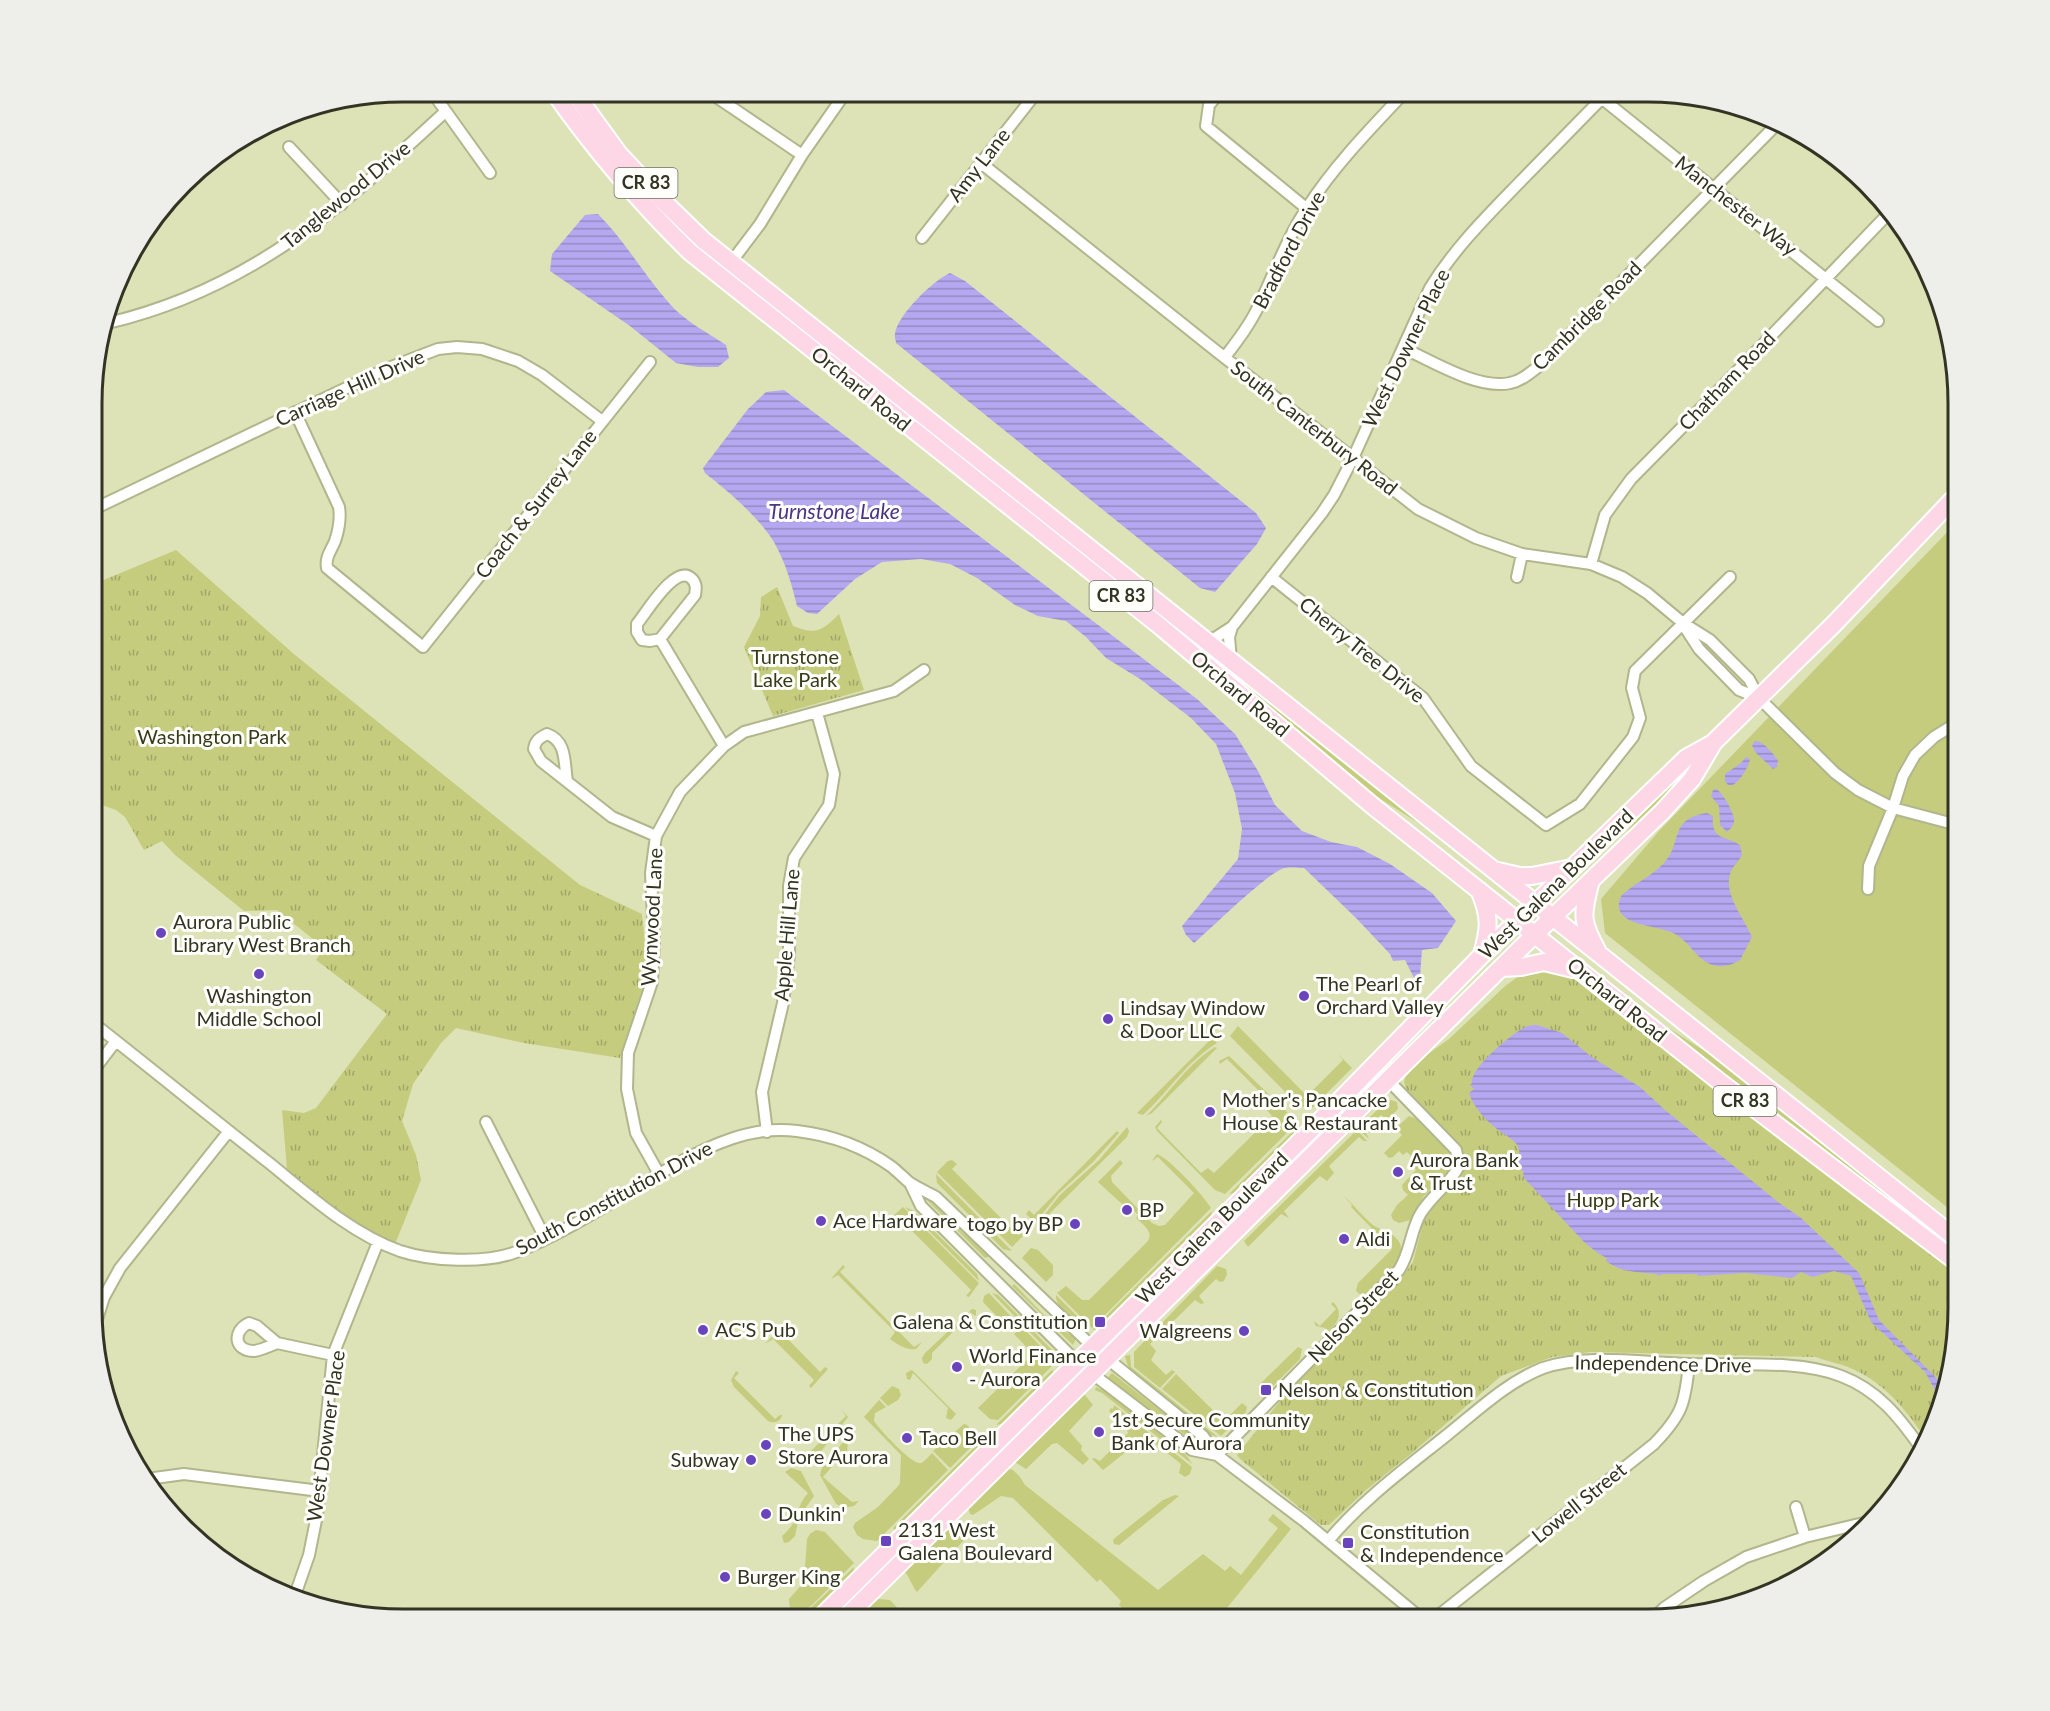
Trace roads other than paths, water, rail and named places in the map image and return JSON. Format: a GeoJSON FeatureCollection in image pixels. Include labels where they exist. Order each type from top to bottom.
{"type":"FeatureCollection","features":[{"type":"Feature","properties":{"kind":"main road","name":"Orchard Road"},"geometry":{"type":"LineString","coordinates":[[561,102],[588,141],[635,197],[690,252],[720,277],[1161,627],[1374,807],[1720,1082],[1948,1255]]}},
{"type":"Feature","properties":{"kind":"main road","name":"Orchard Road"},"geometry":{"type":"LineString","coordinates":[[581,102],[619,154],[687,225],[731,263],[1948,1232]]}},
{"type":"Feature","properties":{"kind":"main road","name":"West Galena Boulevard"},"geometry":{"type":"LineString","coordinates":[[829,1609],[1302,1139],[1482,955],[1686,758],[1714,742],[1834,624],[1948,504]]}},
{"type":"Feature","properties":{"kind":"main road","name":"West Galena Boulevard"},"geometry":{"type":"LineString","coordinates":[[854,1609],[1501,968],[1663,811],[1692,779],[1714,742]]}},
{"type":"Feature","properties":{"kind":"main road"},"geometry":{"type":"LineString","coordinates":[[1492,870],[1532,876],[1573,868]]}},
{"type":"Feature","properties":{"kind":"main road"},"geometry":{"type":"LineString","coordinates":[[1590,883],[1583,914],[1584,924],[1600,956]]}},
{"type":"Feature","properties":{"kind":"main road"},"geometry":{"type":"LineString","coordinates":[[1478,889],[1486,908],[1489,924],[1482,955]]}},
{"type":"Feature","properties":{"kind":"main road"},"geometry":{"type":"LineString","coordinates":[[1501,968],[1544,962],[1581,971]]}},
{"type":"Feature","properties":{"kind":"main road"},"geometry":{"type":"LineString","coordinates":[[1349,1118],[1357,1098],[1376,1077],[1379,1070],[1378,1059]]}},
{"type":"Feature","properties":{"kind":"street"},"geometry":{"type":"LineString","coordinates":[[438,102],[490,173]]}},
{"type":"Feature","properties":{"kind":"street"},"geometry":{"type":"LineString","coordinates":[[724,102],[802,155]]}},
{"type":"Feature","properties":{"kind":"street"},"geometry":{"type":"LineString","coordinates":[[720,277],[760,224],[802,155],[839,102]]}},
{"type":"Feature","properties":{"kind":"street","name":"Amy Lane"},"geometry":{"type":"LineString","coordinates":[[922,238],[1029,102]]}},
{"type":"Feature","properties":{"kind":"street"},"geometry":{"type":"LineString","coordinates":[[1212,102],[1206,126],[1306,208]]}},
{"type":"Feature","properties":{"kind":"street","name":"Bradford Drive"},"geometry":{"type":"LineString","coordinates":[[1225,357],[1246,329],[1306,208],[1345,157],[1396,102]]}},
{"type":"Feature","properties":{"kind":"street","name":"West Downer Place"},"geometry":{"type":"LineString","coordinates":[[1203,639],[1215,638],[1232,627],[1322,513],[1353,458],[1430,288],[1460,245],[1594,102]]}},
{"type":"Feature","properties":{"kind":"street","name":"Manchester Way"},"geometry":{"type":"LineString","coordinates":[[1611,102],[1878,321]]}},
{"type":"Feature","properties":{"kind":"street","name":"Tanglewood Drive"},"geometry":{"type":"LineString","coordinates":[[113,322],[145,314],[213,287],[275,252],[342,204],[445,112]]}},
{"type":"Feature","properties":{"kind":"street","name":"Cambridge Road"},"geometry":{"type":"LineString","coordinates":[[1403,348],[1463,375],[1488,383],[1511,383],[1523,378],[1539,366],[1772,129]]}},
{"type":"Feature","properties":{"kind":"street"},"geometry":{"type":"LineString","coordinates":[[289,147],[342,204]]}},
{"type":"Feature","properties":{"kind":"street","name":"South Canterbury Road"},"geometry":{"type":"LineString","coordinates":[[981,163],[1418,509],[1476,538],[1522,554],[1591,564],[1639,587],[1683,623],[1710,640],[1749,680],[1759,698],[1835,773],[1858,790],[1893,808],[1948,822]]}},
{"type":"Feature","properties":{"kind":"street","name":"Chatham Road"},"geometry":{"type":"LineString","coordinates":[[1591,564],[1605,515],[1621,491],[1884,218]]}},
{"type":"Feature","properties":{"kind":"street","name":"Carriage Hill Drive"},"geometry":{"type":"LineString","coordinates":[[102,504],[418,355],[438,349],[468,347],[493,351],[532,368],[602,421]]}},
{"type":"Feature","properties":{"kind":"street","name":"Coach & Surrey Lane"},"geometry":{"type":"LineString","coordinates":[[295,412],[339,507],[340,519],[334,542],[326,559],[327,568],[423,647],[650,362]]}},
{"type":"Feature","properties":{"kind":"street"},"geometry":{"type":"LineString","coordinates":[[1517,577],[1522,554]]}},
{"type":"Feature","properties":{"kind":"street"},"geometry":{"type":"LineString","coordinates":[[678,575],[686,575],[693,579],[696,587],[694,596],[660,639],[650,641],[642,639],[637,632],[637,624],[671,581],[678,575]]}},
{"type":"Feature","properties":{"kind":"street","name":"Cherry Tree Drive"},"geometry":{"type":"LineString","coordinates":[[1272,577],[1424,698],[1470,766],[1546,825],[1580,804],[1633,737],[1640,718],[1632,688],[1635,671],[1730,577]]}},
{"type":"Feature","properties":{"kind":"street"},"geometry":{"type":"LineString","coordinates":[[1231,661],[1228,637],[1232,627]]}},
{"type":"Feature","properties":{"kind":"street"},"geometry":{"type":"LineString","coordinates":[[660,639],[723,746]]}},
{"type":"Feature","properties":{"kind":"street","name":"Wynwood Lane"},"geometry":{"type":"LineString","coordinates":[[659,1174],[636,1133],[627,1089],[628,1053],[652,982],[654,942],[651,873],[656,836],[680,792],[723,746],[744,732],[894,692],[924,670]]}},
{"type":"Feature","properties":{"kind":"street","name":"Apple Hill Lane"},"geometry":{"type":"LineString","coordinates":[[767,1132],[762,1092],[783,1003],[789,955],[789,886],[794,858],[829,805],[834,774],[817,713]]}},
{"type":"Feature","properties":{"kind":"street"},"geometry":{"type":"LineString","coordinates":[[1868,890],[1869,866],[1893,808],[1903,776],[1915,755],[1934,737],[1948,728]]}},
{"type":"Feature","properties":{"kind":"street"},"geometry":{"type":"LineString","coordinates":[[567,781],[612,817],[656,836]]}},
{"type":"Feature","properties":{"kind":"street","name":"South Constitution Drive"},"geometry":{"type":"LineString","coordinates":[[102,1030],[362,1234],[402,1251],[423,1256],[451,1260],[499,1257],[515,1252],[698,1152],[728,1138],[795,1130],[837,1139],[872,1155],[936,1197],[1093,1347],[1203,1436],[1217,1455]]}},
{"type":"Feature","properties":{"kind":"street"},"geometry":{"type":"LineString","coordinates":[[102,1059],[116,1041]]}},
{"type":"Feature","properties":{"kind":"street","name":"Nelson Street"},"geometry":{"type":"LineString","coordinates":[[1217,1455],[1399,1270],[1408,1254],[1419,1217],[1428,1202],[1452,1179],[1459,1166],[1456,1150],[1388,1080]]}},
{"type":"Feature","properties":{"kind":"street"},"geometry":{"type":"LineString","coordinates":[[486,1122],[544,1238]]}},
{"type":"Feature","properties":{"kind":"street"},"geometry":{"type":"LineString","coordinates":[[102,1303],[120,1268],[229,1131]]}},
{"type":"Feature","properties":{"kind":"street","name":"South Constitution Drive"},"geometry":{"type":"LineString","coordinates":[[910,1182],[921,1206],[1077,1362],[1192,1450],[1217,1455]]}},
{"type":"Feature","properties":{"kind":"street","name":"West Downer Place"},"geometry":{"type":"LineString","coordinates":[[297,1589],[309,1555],[320,1491],[333,1355],[378,1242]]}},
{"type":"Feature","properties":{"kind":"street"},"geometry":{"type":"LineString","coordinates":[[277,1343],[333,1355]]}},
{"type":"Feature","properties":{"kind":"street","name":"Independence Drive"},"geometry":{"type":"LineString","coordinates":[[1328,1541],[1357,1508],[1504,1389],[1544,1368],[1577,1361],[1783,1366],[1828,1372],[1843,1377],[1885,1402],[1917,1442]]}},
{"type":"Feature","properties":{"kind":"street","name":"Lowell Street"},"geometry":{"type":"LineString","coordinates":[[1447,1609],[1654,1444],[1672,1425],[1682,1408],[1689,1364]]}},
{"type":"Feature","properties":{"kind":"street"},"geometry":{"type":"LineString","coordinates":[[1217,1455],[1328,1541],[1410,1609]]}},
{"type":"Feature","properties":{"kind":"street"},"geometry":{"type":"LineString","coordinates":[[155,1478],[184,1474],[320,1491]]}},
{"type":"Feature","properties":{"kind":"street"},"geometry":{"type":"LineString","coordinates":[[1796,1507],[1805,1537]]}},
{"type":"Feature","properties":{"kind":"street"},"geometry":{"type":"LineString","coordinates":[[1664,1608],[1746,1557],[1805,1537],[1855,1525]]}},
{"type":"Feature","properties":{"kind":"water"},"geometry":{"type":"Polygon","coordinates":[[[598,214],[669,303],[689,321],[726,345],[729,358],[718,367],[698,367],[676,363],[630,326],[550,271],[552,254],[585,215],[598,214]]]}},
{"type":"Feature","properties":{"kind":"water"},"geometry":{"type":"Polygon","coordinates":[[[950,273],[965,281],[1256,513],[1266,528],[1257,544],[1215,592],[1200,588],[896,343],[897,326],[902,317],[926,290],[950,273]]]}},
{"type":"Feature","properties":{"kind":"water","name":"Turnstone Lake"},"geometry":{"type":"Polygon","coordinates":[[[784,390],[1197,699],[1235,734],[1258,771],[1275,805],[1302,831],[1331,842],[1357,847],[1390,864],[1432,893],[1456,921],[1438,948],[1422,950],[1420,976],[1414,978],[1405,960],[1393,961],[1390,954],[1356,918],[1304,868],[1285,868],[1277,871],[1194,943],[1186,935],[1182,926],[1238,859],[1242,829],[1235,793],[1216,744],[1191,718],[1140,679],[1106,658],[1086,637],[1066,621],[1038,616],[1015,605],[977,578],[950,564],[921,559],[882,562],[855,579],[817,614],[808,613],[797,606],[791,582],[779,552],[769,535],[743,506],[705,473],[703,468],[748,409],[766,392],[784,390]]]}},
{"type":"Feature","properties":{"kind":"water"},"geometry":{"type":"Polygon","coordinates":[[[1755,741],[1765,745],[1773,754],[1778,760],[1777,767],[1773,769],[1755,752],[1752,745],[1755,741]]]}},
{"type":"Feature","properties":{"kind":"water"},"geometry":{"type":"Polygon","coordinates":[[[1746,757],[1750,759],[1744,774],[1733,785],[1728,785],[1725,781],[1725,774],[1746,757]]]}},
{"type":"Feature","properties":{"kind":"water"},"geometry":{"type":"Polygon","coordinates":[[[1716,789],[1725,798],[1734,819],[1732,827],[1727,832],[1720,825],[1719,806],[1711,796],[1713,790],[1716,789]]]}},
{"type":"Feature","properties":{"kind":"water"},"geometry":{"type":"Polygon","coordinates":[[[1707,813],[1713,816],[1714,830],[1717,834],[1740,845],[1742,855],[1731,871],[1729,888],[1752,937],[1740,960],[1724,966],[1707,963],[1673,933],[1631,921],[1621,913],[1619,906],[1622,895],[1664,863],[1670,855],[1681,826],[1695,816],[1707,813]]]}},
{"type":"Feature","properties":{"kind":"water"},"geometry":{"type":"Polygon","coordinates":[[[1537,1025],[1562,1033],[1593,1058],[1640,1087],[1778,1202],[1801,1218],[1859,1273],[1879,1320],[1939,1381],[1936,1392],[1925,1372],[1871,1322],[1851,1276],[1834,1271],[1812,1277],[1801,1272],[1792,1278],[1745,1273],[1698,1276],[1697,1274],[1663,1274],[1658,1276],[1618,1268],[1584,1242],[1524,1178],[1521,1166],[1518,1164],[1518,1146],[1485,1118],[1469,1093],[1474,1089],[1470,1085],[1473,1077],[1485,1060],[1504,1042],[1529,1026],[1537,1025]]]}},
{"type":"Feature","properties":{"kind":"place","name":"Aurora Public Library West Branch"},"geometry":{"type":"Point","coordinates":[161,933]}},
{"type":"Feature","properties":{"kind":"place","name":"Washington Middle School"},"geometry":{"type":"Point","coordinates":[259,974]}},
{"type":"Feature","properties":{"kind":"place","name":"The Pearl of Orchard Valley"},"geometry":{"type":"Point","coordinates":[1304,996]}},
{"type":"Feature","properties":{"kind":"place","name":"Lindsay Window & Door LLC"},"geometry":{"type":"Point","coordinates":[1108,1019]}},
{"type":"Feature","properties":{"kind":"place","name":"Mother's Pancacke House & Restaurant"},"geometry":{"type":"Point","coordinates":[1210,1112]}},
{"type":"Feature","properties":{"kind":"place","name":"Aurora Bank & Trust"},"geometry":{"type":"Point","coordinates":[1398,1172]}},
{"type":"Feature","properties":{"kind":"place","name":"BP"},"geometry":{"type":"Point","coordinates":[1127,1210]}},
{"type":"Feature","properties":{"kind":"place","name":"Ace Hardware"},"geometry":{"type":"Point","coordinates":[821,1221]}},
{"type":"Feature","properties":{"kind":"place","name":"togo by BP"},"geometry":{"type":"Point","coordinates":[1075,1224]}},
{"type":"Feature","properties":{"kind":"place","name":"Aldi"},"geometry":{"type":"Point","coordinates":[1344,1239]}},
{"type":"Feature","properties":{"kind":"place","name":"Galena & Constitution"},"geometry":{"type":"Point","coordinates":[1100,1322]}},
{"type":"Feature","properties":{"kind":"place","name":"AC'S Pub"},"geometry":{"type":"Point","coordinates":[703,1330]}},
{"type":"Feature","properties":{"kind":"place","name":"Walgreens"},"geometry":{"type":"Point","coordinates":[1244,1331]}},
{"type":"Feature","properties":{"kind":"place","name":"World Finance - Aurora"},"geometry":{"type":"Point","coordinates":[957,1367]}},
{"type":"Feature","properties":{"kind":"place","name":"Nelson & Constitution"},"geometry":{"type":"Point","coordinates":[1266,1390]}},
{"type":"Feature","properties":{"kind":"place","name":"1st Secure Community Bank of Aurora"},"geometry":{"type":"Point","coordinates":[1099,1432]}},
{"type":"Feature","properties":{"kind":"place","name":"Taco Bell"},"geometry":{"type":"Point","coordinates":[907,1438]}},
{"type":"Feature","properties":{"kind":"place","name":"The UPS Store Aurora"},"geometry":{"type":"Point","coordinates":[766,1445]}},
{"type":"Feature","properties":{"kind":"place","name":"Subway"},"geometry":{"type":"Point","coordinates":[751,1460]}},
{"type":"Feature","properties":{"kind":"place","name":"Dunkin'"},"geometry":{"type":"Point","coordinates":[766,1514]}},
{"type":"Feature","properties":{"kind":"place","name":"2131 West Galena Boulevard"},"geometry":{"type":"Point","coordinates":[886,1541]}},
{"type":"Feature","properties":{"kind":"place","name":"Constitution & Independence"},"geometry":{"type":"Point","coordinates":[1348,1543]}},
{"type":"Feature","properties":{"kind":"place","name":"Burger King"},"geometry":{"type":"Point","coordinates":[725,1577]}},
{"type":"Feature","properties":{"kind":"park label","name":"Turnstone Lake Park"},"geometry":{"type":"Point","coordinates":[795,668]}},
{"type":"Feature","properties":{"kind":"park label","name":"Washington Park"},"geometry":{"type":"Point","coordinates":[212,737]}},
{"type":"Feature","properties":{"kind":"park label","name":"Hupp Park"},"geometry":{"type":"Point","coordinates":[1613,1200]}}]}
